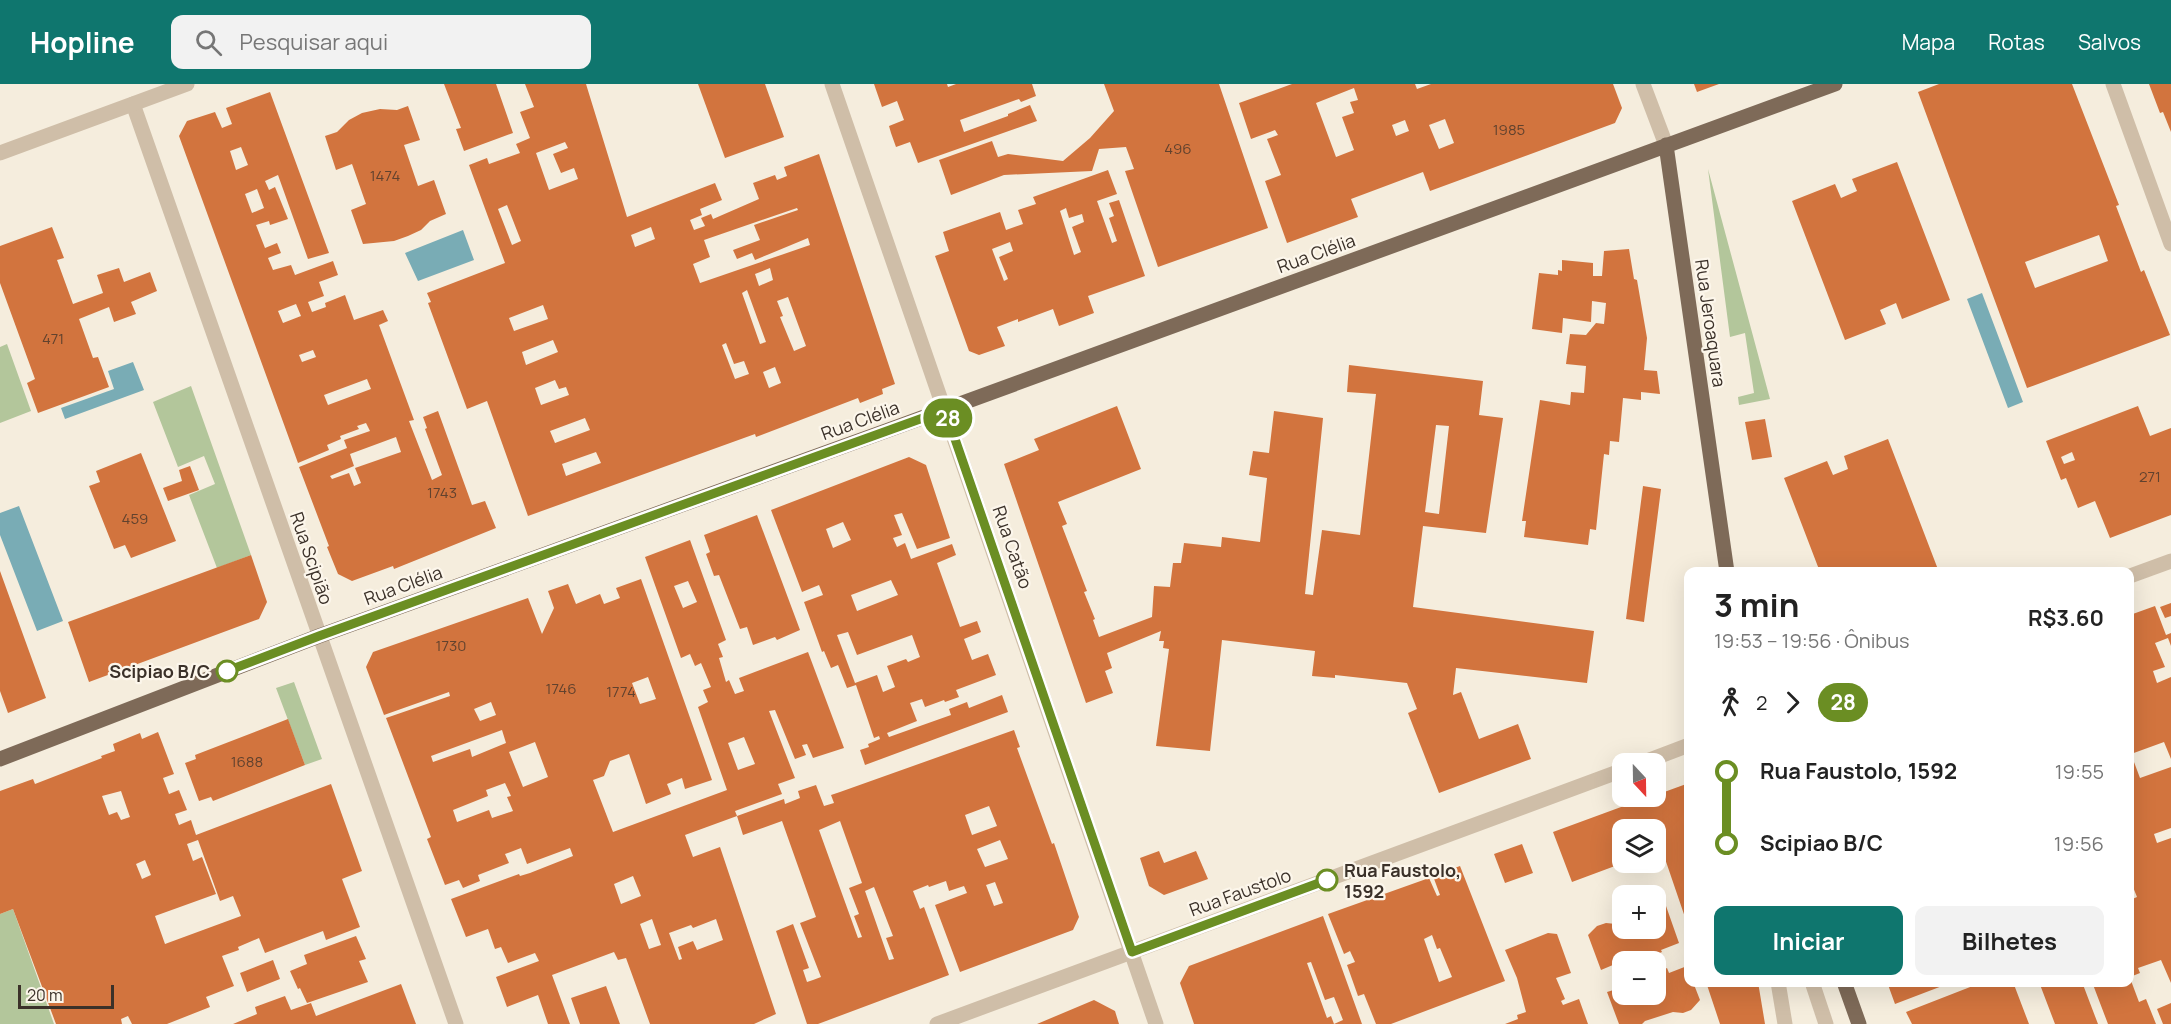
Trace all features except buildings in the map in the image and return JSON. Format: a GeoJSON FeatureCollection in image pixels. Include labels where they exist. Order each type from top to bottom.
{"type":"FeatureCollection","features":[{"type":"Feature","properties":{"kind":"main road","name":"Rua Clélia"},"geometry":{"type":"LineString","coordinates":[[0,759],[319,636],[945,410],[1835,84]]}},
{"type":"Feature","properties":{"kind":"main road","name":"Rua Jeroaquara"},"geometry":{"type":"LineString","coordinates":[[1666,145],[1726,567]]}},
{"type":"Feature","properties":{"kind":"main road"},"geometry":{"type":"LineString","coordinates":[[1846,987],[1859,1024]]}},
{"type":"Feature","properties":{"kind":"street"},"geometry":{"type":"LineString","coordinates":[[0,153],[187,84]]}},
{"type":"Feature","properties":{"kind":"street","name":"Rua Catão"},"geometry":{"type":"LineString","coordinates":[[832,84],[1156,1024]]}},
{"type":"Feature","properties":{"kind":"street","name":"Rua Jeroaquara"},"geometry":{"type":"LineString","coordinates":[[1643,84],[1666,145]]}},
{"type":"Feature","properties":{"kind":"street"},"geometry":{"type":"LineString","coordinates":[[2113,84],[2171,244]]}},
{"type":"Feature","properties":{"kind":"street","name":"Rua Scipião"},"geometry":{"type":"LineString","coordinates":[[133,104],[456,1024]]}},
{"type":"Feature","properties":{"kind":"street"},"geometry":{"type":"LineString","coordinates":[[2134,575],[2171,561]]}},
{"type":"Feature","properties":{"kind":"street"},"geometry":{"type":"LineString","coordinates":[[1666,754],[1684,747]]}},
{"type":"Feature","properties":{"kind":"street","name":"Rua Faustolo"},"geometry":{"type":"LineString","coordinates":[[937,1024],[1612,774]]}},
{"type":"Feature","properties":{"kind":"street"},"geometry":{"type":"LineString","coordinates":[[1779,987],[1785,1024]]}},
{"type":"Feature","properties":{"kind":"street"},"geometry":{"type":"LineString","coordinates":[[1814,987],[1826,1024]]}},
{"type":"Feature","properties":{"kind":"green space"},"geometry":{"type":"Polygon","coordinates":[[[1708,169],[1770,399],[1739,405],[1738,397],[1754,393],[1745,333],[1730,337],[1708,169]]]}},
{"type":"Feature","properties":{"kind":"green space"},"geometry":{"type":"Polygon","coordinates":[[[7,344],[31,411],[0,423],[0,347],[7,344]]]}},
{"type":"Feature","properties":{"kind":"green space"},"geometry":{"type":"Polygon","coordinates":[[[191,386],[251,555],[217,568],[189,495],[215,484],[204,456],[178,467],[153,402],[191,386]]]}},
{"type":"Feature","properties":{"kind":"green space"},"geometry":{"type":"Polygon","coordinates":[[[294,682],[322,759],[305,765],[276,688],[294,682]]]}},
{"type":"Feature","properties":{"kind":"green space"},"geometry":{"type":"Polygon","coordinates":[[[13,909],[54,1024],[0,1024],[0,914],[13,909]]]}},
{"type":"Feature","properties":{"kind":"water"},"geometry":{"type":"Polygon","coordinates":[[[463,230],[474,260],[418,281],[405,253],[463,230]]]}},
{"type":"Feature","properties":{"kind":"water"},"geometry":{"type":"Polygon","coordinates":[[[1982,293],[2023,402],[2008,408],[1967,299],[1982,293]]]}},
{"type":"Feature","properties":{"kind":"water"},"geometry":{"type":"Polygon","coordinates":[[[133,362],[144,390],[65,419],[61,408],[114,389],[108,371],[133,362]]]}},
{"type":"Feature","properties":{"kind":"water"},"geometry":{"type":"Polygon","coordinates":[[[19,506],[63,621],[37,631],[0,535],[0,513],[19,506]]]}},
{"type":"Feature","properties":{"kind":"bus line","name":"28"},"geometry":{"type":"LineString","coordinates":[[227,671],[945,410],[1132,952],[1327,880]]}},
{"type":"Feature","properties":{"kind":"place","name":"Scipiao B/C"},"geometry":{"type":"Point","coordinates":[227,671]}},
{"type":"Feature","properties":{"kind":"place","name":"Rua Faustolo, 1592"},"geometry":{"type":"Point","coordinates":[1327,880]}}]}
